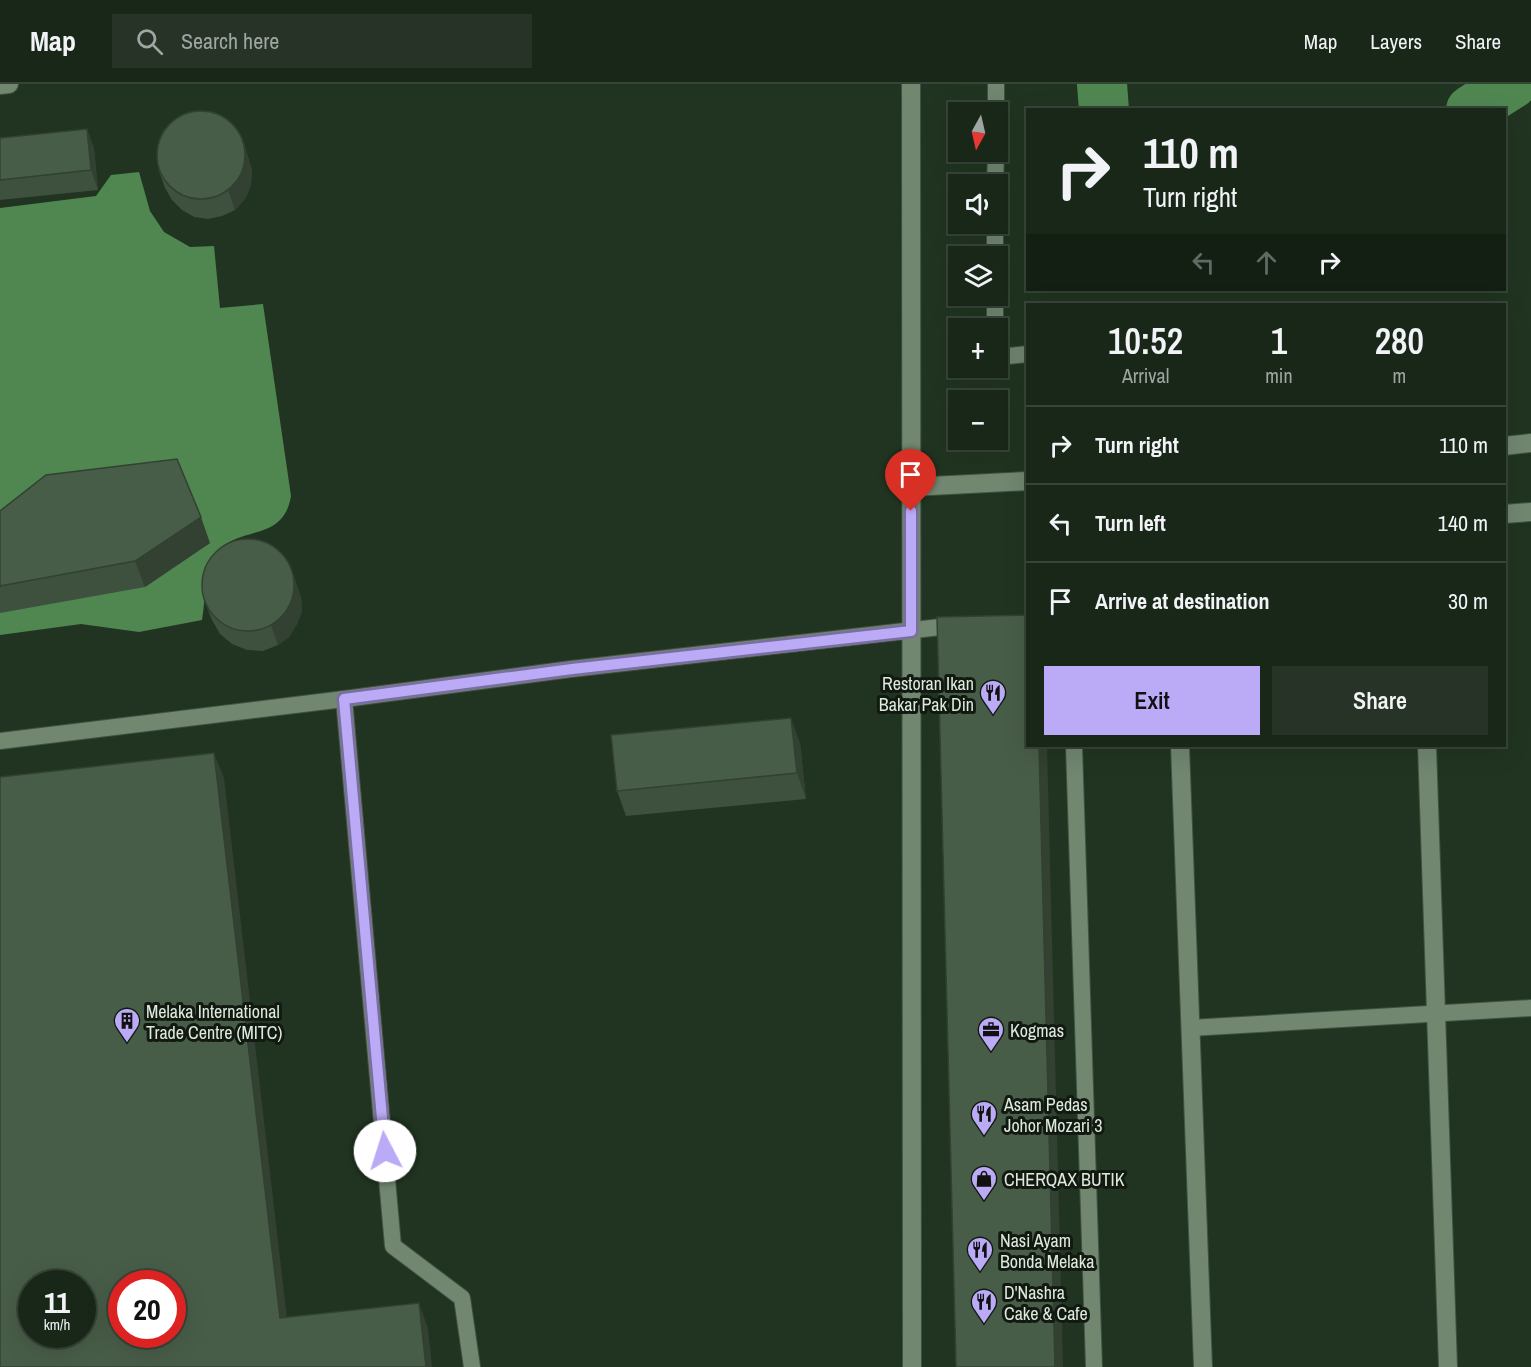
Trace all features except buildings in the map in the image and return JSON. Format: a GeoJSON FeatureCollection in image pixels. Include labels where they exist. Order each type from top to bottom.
{"type":"FeatureCollection","features":[{"type":"Feature","properties":{"kind":"street"},"geometry":{"type":"LineString","coordinates":[[0,85],[9,84]]}},
{"type":"Feature","properties":{"kind":"street"},"geometry":{"type":"LineString","coordinates":[[911,84],[912,1367]]}},
{"type":"Feature","properties":{"kind":"street"},"geometry":{"type":"LineString","coordinates":[[1506,446],[1531,443]]}},
{"type":"Feature","properties":{"kind":"street"},"geometry":{"type":"LineString","coordinates":[[911,487],[1026,481]]}},
{"type":"Feature","properties":{"kind":"street"},"geometry":{"type":"LineString","coordinates":[[1506,514],[1531,512]]}},
{"type":"Feature","properties":{"kind":"street"},"geometry":{"type":"LineString","coordinates":[[1180,747],[1203,1367]]}},
{"type":"Feature","properties":{"kind":"street"},"geometry":{"type":"LineString","coordinates":[[1427,747],[1448,1367]]}},
{"type":"Feature","properties":{"kind":"lane"},"geometry":{"type":"LineString","coordinates":[[996,84],[996,102]]}},
{"type":"Feature","properties":{"kind":"lane"},"geometry":{"type":"LineString","coordinates":[[1008,356],[1026,354]]}},
{"type":"Feature","properties":{"kind":"lane"},"geometry":{"type":"LineString","coordinates":[[0,741],[572,669],[969,624]]}},
{"type":"Feature","properties":{"kind":"lane"},"geometry":{"type":"LineString","coordinates":[[344,699],[393,1246],[462,1298],[472,1367]]}},
{"type":"Feature","properties":{"kind":"lane"},"geometry":{"type":"LineString","coordinates":[[1074,747],[1095,1367]]}},
{"type":"Feature","properties":{"kind":"lane"},"geometry":{"type":"LineString","coordinates":[[1190,1028],[1531,1008]]}},
{"type":"Feature","properties":{"kind":"shaded area"},"geometry":{"type":"Polygon","coordinates":[[[139,172],[150,211],[164,232],[190,247],[214,246],[220,308],[263,304],[291,496],[286,511],[279,521],[269,528],[234,540],[224,546],[215,556],[208,571],[202,620],[139,632],[81,624],[0,635],[0,208],[96,196],[111,175],[139,172]]]}},
{"type":"Feature","properties":{"kind":"waterway"},"geometry":{"type":"LineString","coordinates":[[1102,84],[1104,108]]}},
{"type":"Feature","properties":{"kind":"waterway"},"geometry":{"type":"LineString","coordinates":[[1474,108],[1512,84]]}},
{"type":"Feature","properties":{"kind":"place","name":"Restoran Ikan Bakar Pak Din"},"geometry":{"type":"Point","coordinates":[993,716]}},
{"type":"Feature","properties":{"kind":"place","name":"Melaka International Trade Centre (MITC)"},"geometry":{"type":"Point","coordinates":[127,1044]}},
{"type":"Feature","properties":{"kind":"place","name":"Kogmas"},"geometry":{"type":"Point","coordinates":[991,1053]}},
{"type":"Feature","properties":{"kind":"place","name":"Asam Pedas Johor Mozari 3"},"geometry":{"type":"Point","coordinates":[984,1137]}},
{"type":"Feature","properties":{"kind":"place","name":"CHERQAX BUTIK"},"geometry":{"type":"Point","coordinates":[984,1202]}},
{"type":"Feature","properties":{"kind":"place","name":"Nasi Ayam Bonda Melaka"},"geometry":{"type":"Point","coordinates":[980,1273]}},
{"type":"Feature","properties":{"kind":"place","name":"D'Nashra Cake & Cafe"},"geometry":{"type":"Point","coordinates":[984,1325]}},
{"type":"Feature","properties":{"kind":"route"},"geometry":{"type":"LineString","coordinates":[[385,1151],[344,699],[572,669],[911,631],[911,511]]}}]}
